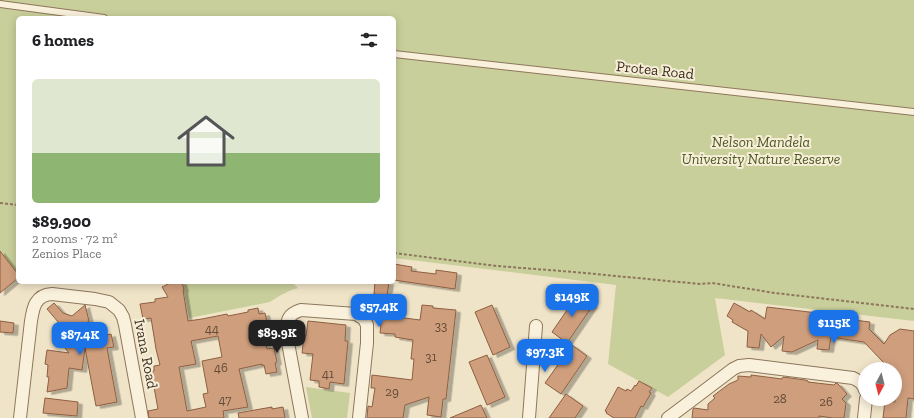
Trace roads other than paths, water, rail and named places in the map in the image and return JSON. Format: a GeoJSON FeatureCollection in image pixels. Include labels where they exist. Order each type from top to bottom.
{"type":"FeatureCollection","features":[{"type":"Feature","properties":{"kind":"street","name":"Ivana Road"},"geometry":{"type":"LineString","coordinates":[[20,418],[30,321],[38,299],[52,294],[110,302],[119,310],[125,325],[142,418]]}},
{"type":"Feature","properties":{"kind":"street"},"geometry":{"type":"LineString","coordinates":[[302,418],[286,332],[289,317],[294,312],[301,310],[356,314],[364,319],[367,325],[367,344],[359,418]]}},
{"type":"Feature","properties":{"kind":"street"},"geometry":{"type":"LineString","coordinates":[[529,418],[536,326]]}},
{"type":"Feature","properties":{"kind":"street"},"geometry":{"type":"LineString","coordinates":[[668,418],[722,376],[739,366],[749,365],[853,378],[858,380]]}},
{"type":"Feature","properties":{"kind":"street"},"geometry":{"type":"LineString","coordinates":[[864,418],[865,406]]}},
{"type":"Feature","properties":{"kind":"lane"},"geometry":{"type":"LineString","coordinates":[[0,4],[89,16]]}},
{"type":"Feature","properties":{"kind":"lane","name":"Protea Road"},"geometry":{"type":"LineString","coordinates":[[396,54],[914,112]]}},
{"type":"Feature","properties":{"kind":"park label","name":"Nelson Mandela University Nature Reserve"},"geometry":{"type":"Point","coordinates":[761,150]}}]}
